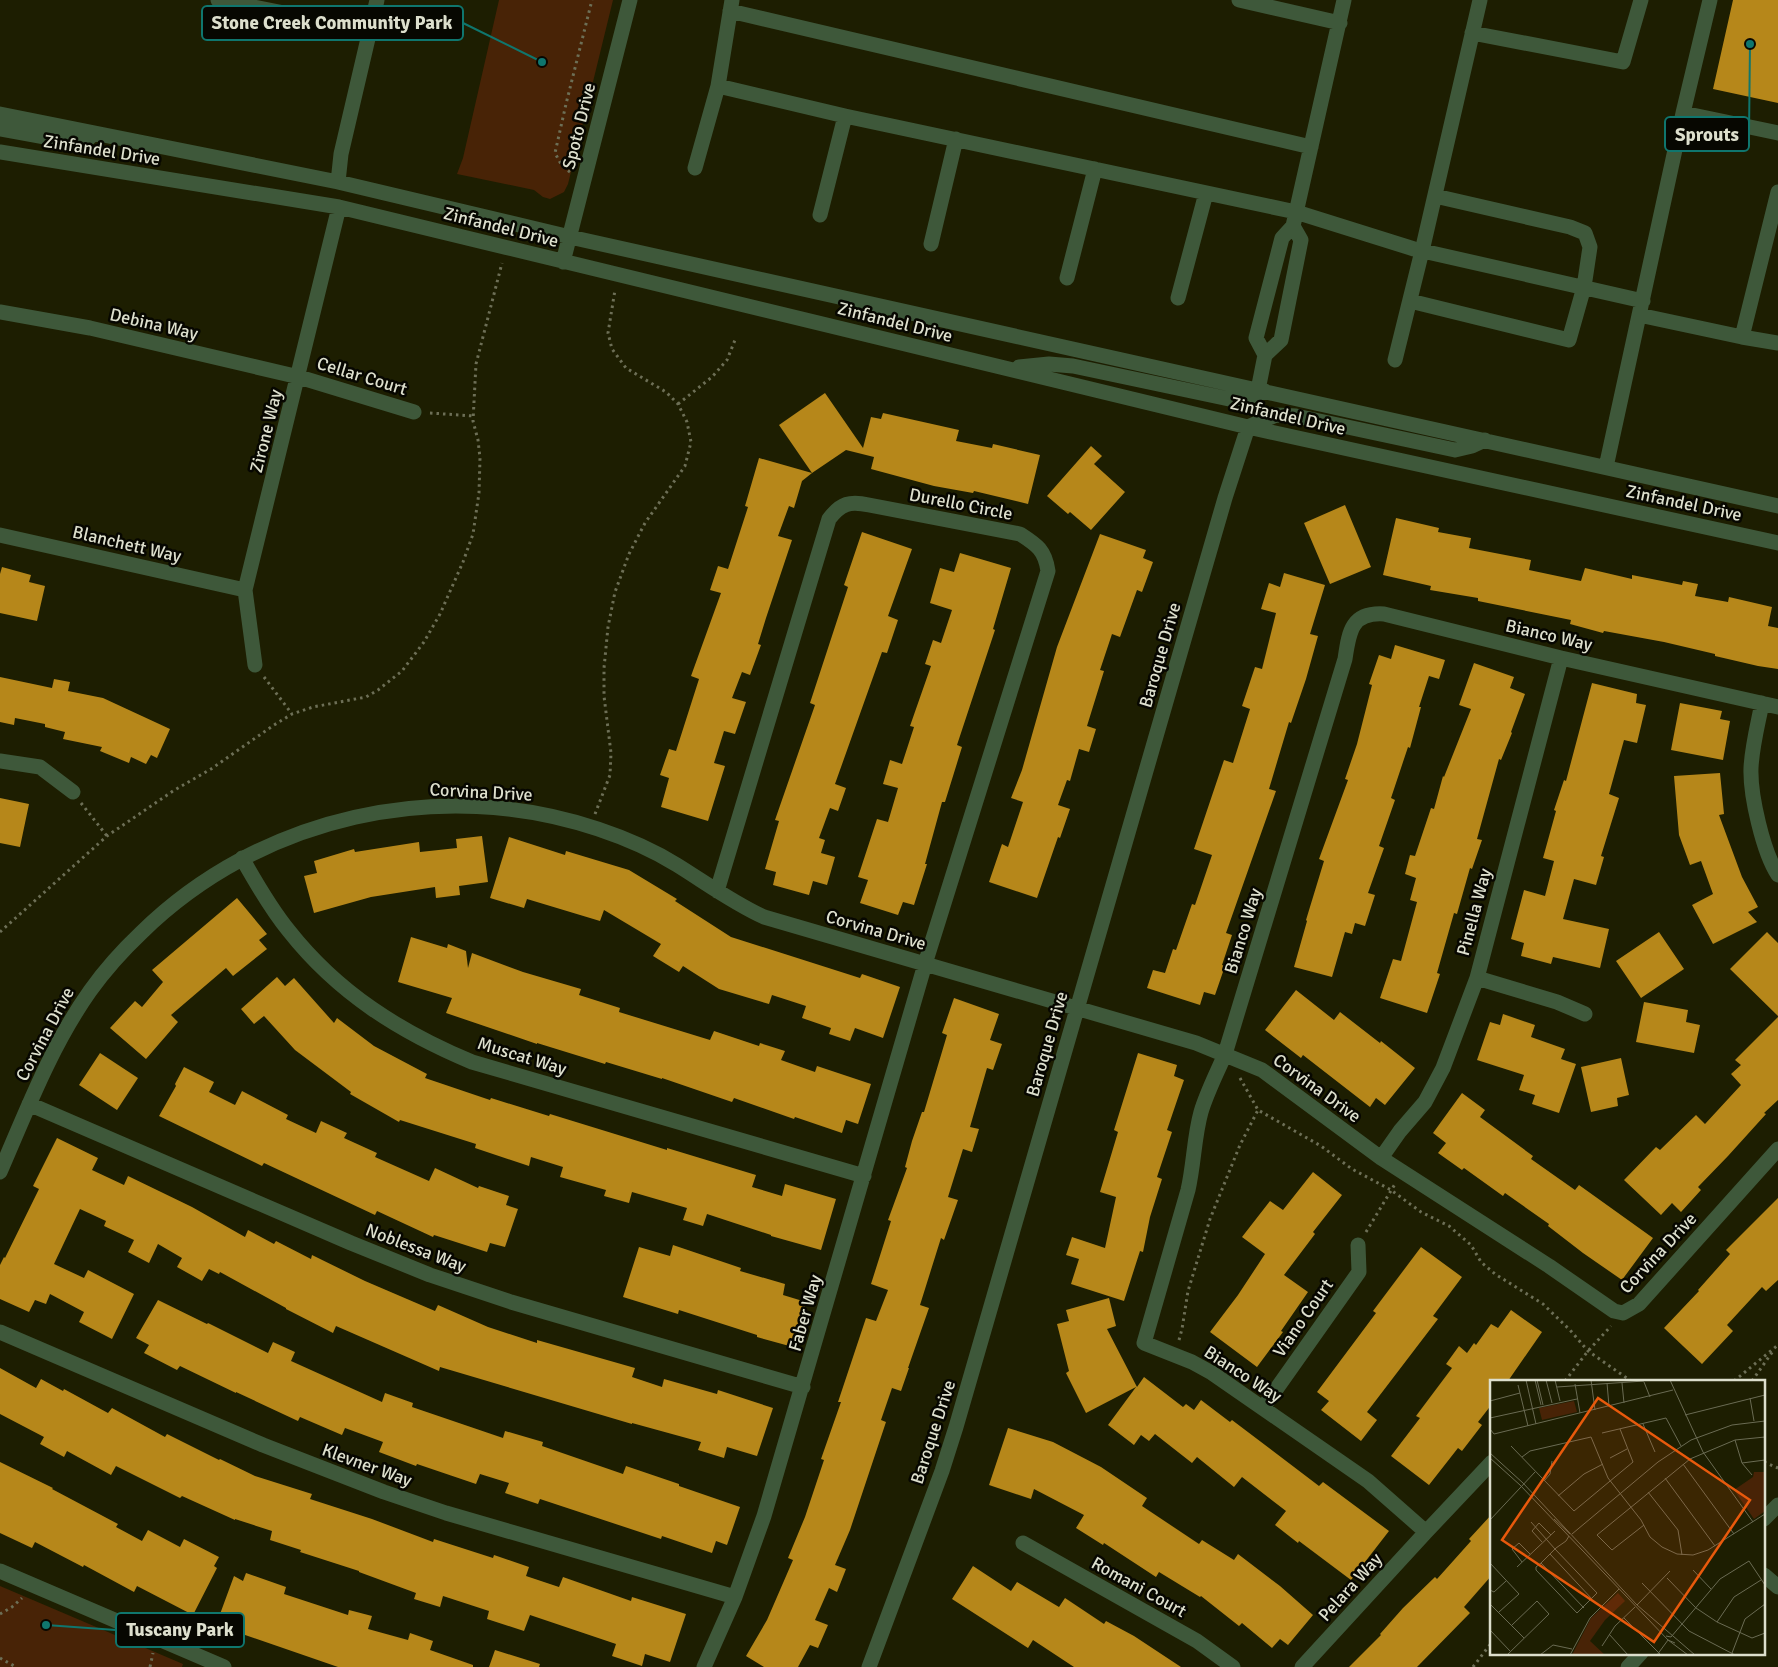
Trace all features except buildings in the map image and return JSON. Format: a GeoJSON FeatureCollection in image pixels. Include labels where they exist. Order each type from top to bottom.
{"type":"FeatureCollection","features":[{"type":"Feature","properties":{"kind":"street"},"geometry":{"type":"LineString","coordinates":[[218,0],[370,30]]}},
{"type":"Feature","properties":{"kind":"street"},"geometry":{"type":"LineString","coordinates":[[338,182],[342,154],[377,0]]}},
{"type":"Feature","properties":{"kind":"street","name":"Spoto Drive"},"geometry":{"type":"LineString","coordinates":[[563,262],[630,0]]}},
{"type":"Feature","properties":{"kind":"street"},"geometry":{"type":"LineString","coordinates":[[1239,0],[1340,22]]}},
{"type":"Feature","properties":{"kind":"street"},"geometry":{"type":"LineString","coordinates":[[1002,368],[1049,364],[1073,366],[1228,398],[1246,398],[1262,390],[1265,355],[1256,338],[1282,238],[1295,219],[1344,0]]}},
{"type":"Feature","properties":{"kind":"street"},"geometry":{"type":"LineString","coordinates":[[1395,360],[1480,0]]}},
{"type":"Feature","properties":{"kind":"street"},"geometry":{"type":"LineString","coordinates":[[1472,33],[1623,62],[1641,0]]}},
{"type":"Feature","properties":{"kind":"street"},"geometry":{"type":"LineString","coordinates":[[1606,467],[1710,0]]}},
{"type":"Feature","properties":{"kind":"street"},"geometry":{"type":"LineString","coordinates":[[695,168],[718,86],[731,6],[1311,148]]}},
{"type":"Feature","properties":{"kind":"street"},"geometry":{"type":"LineString","coordinates":[[718,86],[845,116],[1206,193],[1295,219],[1422,251],[1584,287],[1641,308],[1742,336],[1778,343]]}},
{"type":"Feature","properties":{"kind":"street"},"geometry":{"type":"LineString","coordinates":[[1684,113],[1778,133]]}},
{"type":"Feature","properties":{"kind":"street","name":"Zinfandel Drive"},"geometry":{"type":"LineString","coordinates":[[0,114],[338,182],[570,237],[1778,506]]}},
{"type":"Feature","properties":{"kind":"street"},"geometry":{"type":"LineString","coordinates":[[820,215],[845,116]]}},
{"type":"Feature","properties":{"kind":"street"},"geometry":{"type":"LineString","coordinates":[[0,129],[78,143],[85,142],[94,133]]}},
{"type":"Feature","properties":{"kind":"street"},"geometry":{"type":"LineString","coordinates":[[930,244],[956,139]]}},
{"type":"Feature","properties":{"kind":"street","name":"Zinfandel Drive"},"geometry":{"type":"LineString","coordinates":[[0,152],[339,208],[1248,426],[1778,543]]}},
{"type":"Feature","properties":{"kind":"street"},"geometry":{"type":"LineString","coordinates":[[1067,278],[1095,169]]}},
{"type":"Feature","properties":{"kind":"street"},"geometry":{"type":"LineString","coordinates":[[1742,336],[1778,192]]}},
{"type":"Feature","properties":{"kind":"street"},"geometry":{"type":"LineString","coordinates":[[1178,298],[1206,193]]}},
{"type":"Feature","properties":{"kind":"street"},"geometry":{"type":"LineString","coordinates":[[1410,302],[1569,340],[1584,287],[1590,247],[1584,233],[1570,227],[1435,196]]}},
{"type":"Feature","properties":{"kind":"street","name":"Zirone Way"},"geometry":{"type":"LineString","coordinates":[[255,665],[245,590],[299,377],[339,208]]}},
{"type":"Feature","properties":{"kind":"street"},"geometry":{"type":"LineString","coordinates":[[1265,355],[1281,340],[1301,240],[1295,219]]}},
{"type":"Feature","properties":{"kind":"street","name":"Debina Way"},"geometry":{"type":"LineString","coordinates":[[0,312],[90,328],[299,377]]}},
{"type":"Feature","properties":{"kind":"street","name":"Cellar Court"},"geometry":{"type":"LineString","coordinates":[[299,377],[414,412]]}},
{"type":"Feature","properties":{"kind":"street"},"geometry":{"type":"LineString","coordinates":[[1248,426],[1276,415],[1296,416],[1455,450],[1472,446],[1485,440]]}},
{"type":"Feature","properties":{"kind":"street","name":"Baroque Drive"},"geometry":{"type":"LineString","coordinates":[[869,1667],[942,1471],[953,1436],[1225,498],[1248,426]]}},
{"type":"Feature","properties":{"kind":"street","name":"Durello Circle"},"geometry":{"type":"LineString","coordinates":[[717,891],[829,519],[836,509],[847,504],[860,503],[1020,534],[1040,548],[1047,560],[1048,571],[925,964]]}},
{"type":"Feature","properties":{"kind":"street","name":"Blanchett Way"},"geometry":{"type":"LineString","coordinates":[[0,535],[245,590]]}},
{"type":"Feature","properties":{"kind":"street","name":"Bianco Way"},"geometry":{"type":"LineString","coordinates":[[1426,1532],[1368,1481],[1212,1373],[1144,1343],[1188,1190],[1200,1114],[1225,1054],[1345,659],[1349,632],[1356,622],[1365,616],[1384,614],[1561,658],[1778,707]]}},
{"type":"Feature","properties":{"kind":"street","name":"Pinella Way"},"geometry":{"type":"LineString","coordinates":[[1381,1158],[1400,1131],[1425,1102],[1443,1068],[1476,978],[1561,658]]}},
{"type":"Feature","properties":{"kind":"street"},"geometry":{"type":"LineString","coordinates":[[1762,703],[1751,767],[1753,792],[1765,844],[1778,875]]}},
{"type":"Feature","properties":{"kind":"street"},"geometry":{"type":"LineString","coordinates":[[0,761],[40,767],[73,792]]}},
{"type":"Feature","properties":{"kind":"street","name":"Corvina Drive"},"geometry":{"type":"LineString","coordinates":[[0,1172],[48,1061],[64,1031],[91,989],[123,950],[159,915],[185,894],[242,858],[287,837],[335,821],[384,810],[451,805],[534,812],[590,827],[645,848],[675,864],[741,907],[764,917],[1196,1043],[1262,1070],[1381,1158],[1549,1266],[1608,1308],[1623,1313],[1639,1304],[1778,1149]]}},
{"type":"Feature","properties":{"kind":"street","name":"Muscat Way"},"geometry":{"type":"LineString","coordinates":[[242,858],[264,897],[284,925],[318,964],[344,988],[378,1014],[414,1036],[472,1062],[864,1176]]}},
{"type":"Feature","properties":{"kind":"street","name":"Faber Way"},"geometry":{"type":"LineString","coordinates":[[704,1667],[735,1597],[764,1516],[925,964]]}},
{"type":"Feature","properties":{"kind":"street"},"geometry":{"type":"LineString","coordinates":[[1476,978],[1558,1002],[1585,1014]]}},
{"type":"Feature","properties":{"kind":"street","name":"Noblessa Way"},"geometry":{"type":"LineString","coordinates":[[29,1104],[351,1243],[430,1275],[511,1302],[803,1387]]}},
{"type":"Feature","properties":{"kind":"street","name":"Viano Court"},"geometry":{"type":"LineString","coordinates":[[1263,1408],[1359,1272],[1358,1245]]}},
{"type":"Feature","properties":{"kind":"street","name":"Klevner Way"},"geometry":{"type":"LineString","coordinates":[[0,1332],[263,1445],[384,1492],[446,1513],[735,1597]]}},
{"type":"Feature","properties":{"kind":"street","name":"Pelara Way"},"geometry":{"type":"LineString","coordinates":[[1302,1667],[1490,1464]]}},
{"type":"Feature","properties":{"kind":"street"},"geometry":{"type":"LineString","coordinates":[[1766,1517],[1778,1505]]}},
{"type":"Feature","properties":{"kind":"street","name":"Romani Court"},"geometry":{"type":"LineString","coordinates":[[1023,1544],[1197,1641],[1233,1667]]}},
{"type":"Feature","properties":{"kind":"street"},"geometry":{"type":"LineString","coordinates":[[0,1571],[224,1667]]}},
{"type":"Feature","properties":{"kind":"street"},"geometry":{"type":"LineString","coordinates":[[1766,1577],[1778,1587]]}},
{"type":"Feature","properties":{"kind":"path"},"geometry":{"type":"LineString","coordinates":[[585,181],[562,166],[555,153],[592,0]]}},
{"type":"Feature","properties":{"kind":"path"},"geometry":{"type":"LineString","coordinates":[[0,932],[107,836],[173,791],[211,769],[274,724],[292,714],[313,707],[366,697],[378,690],[402,671],[424,642],[440,614],[473,534],[479,493],[480,458],[473,422],[476,364],[506,247]]}},
{"type":"Feature","properties":{"kind":"path"},"geometry":{"type":"LineString","coordinates":[[590,827],[610,775],[612,754],[604,696],[608,627],[615,592],[629,554],[645,523],[668,493],[685,466],[691,442],[687,422],[678,404],[666,392],[626,368],[612,349],[608,332],[617,275]]}},
{"type":"Feature","properties":{"kind":"path"},"geometry":{"type":"LineString","coordinates":[[678,404],[712,377],[727,360],[735,340]]}},
{"type":"Feature","properties":{"kind":"path"},"geometry":{"type":"LineString","coordinates":[[414,412],[474,416]]}},
{"type":"Feature","properties":{"kind":"path"},"geometry":{"type":"LineString","coordinates":[[255,665],[292,714]]}},
{"type":"Feature","properties":{"kind":"path"},"geometry":{"type":"LineString","coordinates":[[73,792],[107,836]]}},
{"type":"Feature","properties":{"kind":"path"},"geometry":{"type":"LineString","coordinates":[[1225,1054],[1258,1110],[1321,1146],[1352,1169],[1391,1190],[1421,1212],[1449,1226],[1471,1245],[1481,1262],[1495,1274],[1543,1304],[1570,1330],[1588,1351],[1630,1380]]}},
{"type":"Feature","properties":{"kind":"path"},"geometry":{"type":"LineString","coordinates":[[1174,1355],[1182,1328],[1188,1291],[1210,1219],[1240,1145],[1258,1110]]}},
{"type":"Feature","properties":{"kind":"path"},"geometry":{"type":"LineString","coordinates":[[1358,1245],[1403,1172]]}},
{"type":"Feature","properties":{"kind":"path"},"geometry":{"type":"LineString","coordinates":[[1566,1380],[1588,1351],[1623,1313]]}},
{"type":"Feature","properties":{"kind":"path"},"geometry":{"type":"LineString","coordinates":[[1735,1380],[1777,1346]]}},
{"type":"Feature","properties":{"kind":"path"},"geometry":{"type":"LineString","coordinates":[[1753,1380],[1777,1346]]}},
{"type":"Feature","properties":{"kind":"path"},"geometry":{"type":"LineString","coordinates":[[1766,1463],[1778,1468]]}},
{"type":"Feature","properties":{"kind":"path"},"geometry":{"type":"LineString","coordinates":[[0,1614],[22,1598],[29,1584]]}},
{"type":"Feature","properties":{"kind":"path"},"geometry":{"type":"LineString","coordinates":[[1473,1667],[1490,1645]]}},
{"type":"Feature","properties":{"kind":"path"},"geometry":{"type":"LineString","coordinates":[[0,1658],[16,1667]]}},
{"type":"Feature","properties":{"kind":"shaded area"},"geometry":{"type":"Polygon","coordinates":[[[499,0],[613,0],[568,184],[564,192],[550,199],[543,197],[534,190],[457,174],[463,158],[499,0]]]}},
{"type":"Feature","properties":{"kind":"shaded area"},"geometry":{"type":"Polygon","coordinates":[[[0,1586],[183,1664],[182,1667],[0,1667],[0,1586]]]}},
{"type":"Feature","properties":{"kind":"place","name":"Sprouts"},"geometry":{"type":"Point","coordinates":[1750,44]}},
{"type":"Feature","properties":{"kind":"place","name":"Stone Creek Community Park"},"geometry":{"type":"Point","coordinates":[542,62]}},
{"type":"Feature","properties":{"kind":"place","name":"Tuscany Park"},"geometry":{"type":"Point","coordinates":[46,1625]}}]}
